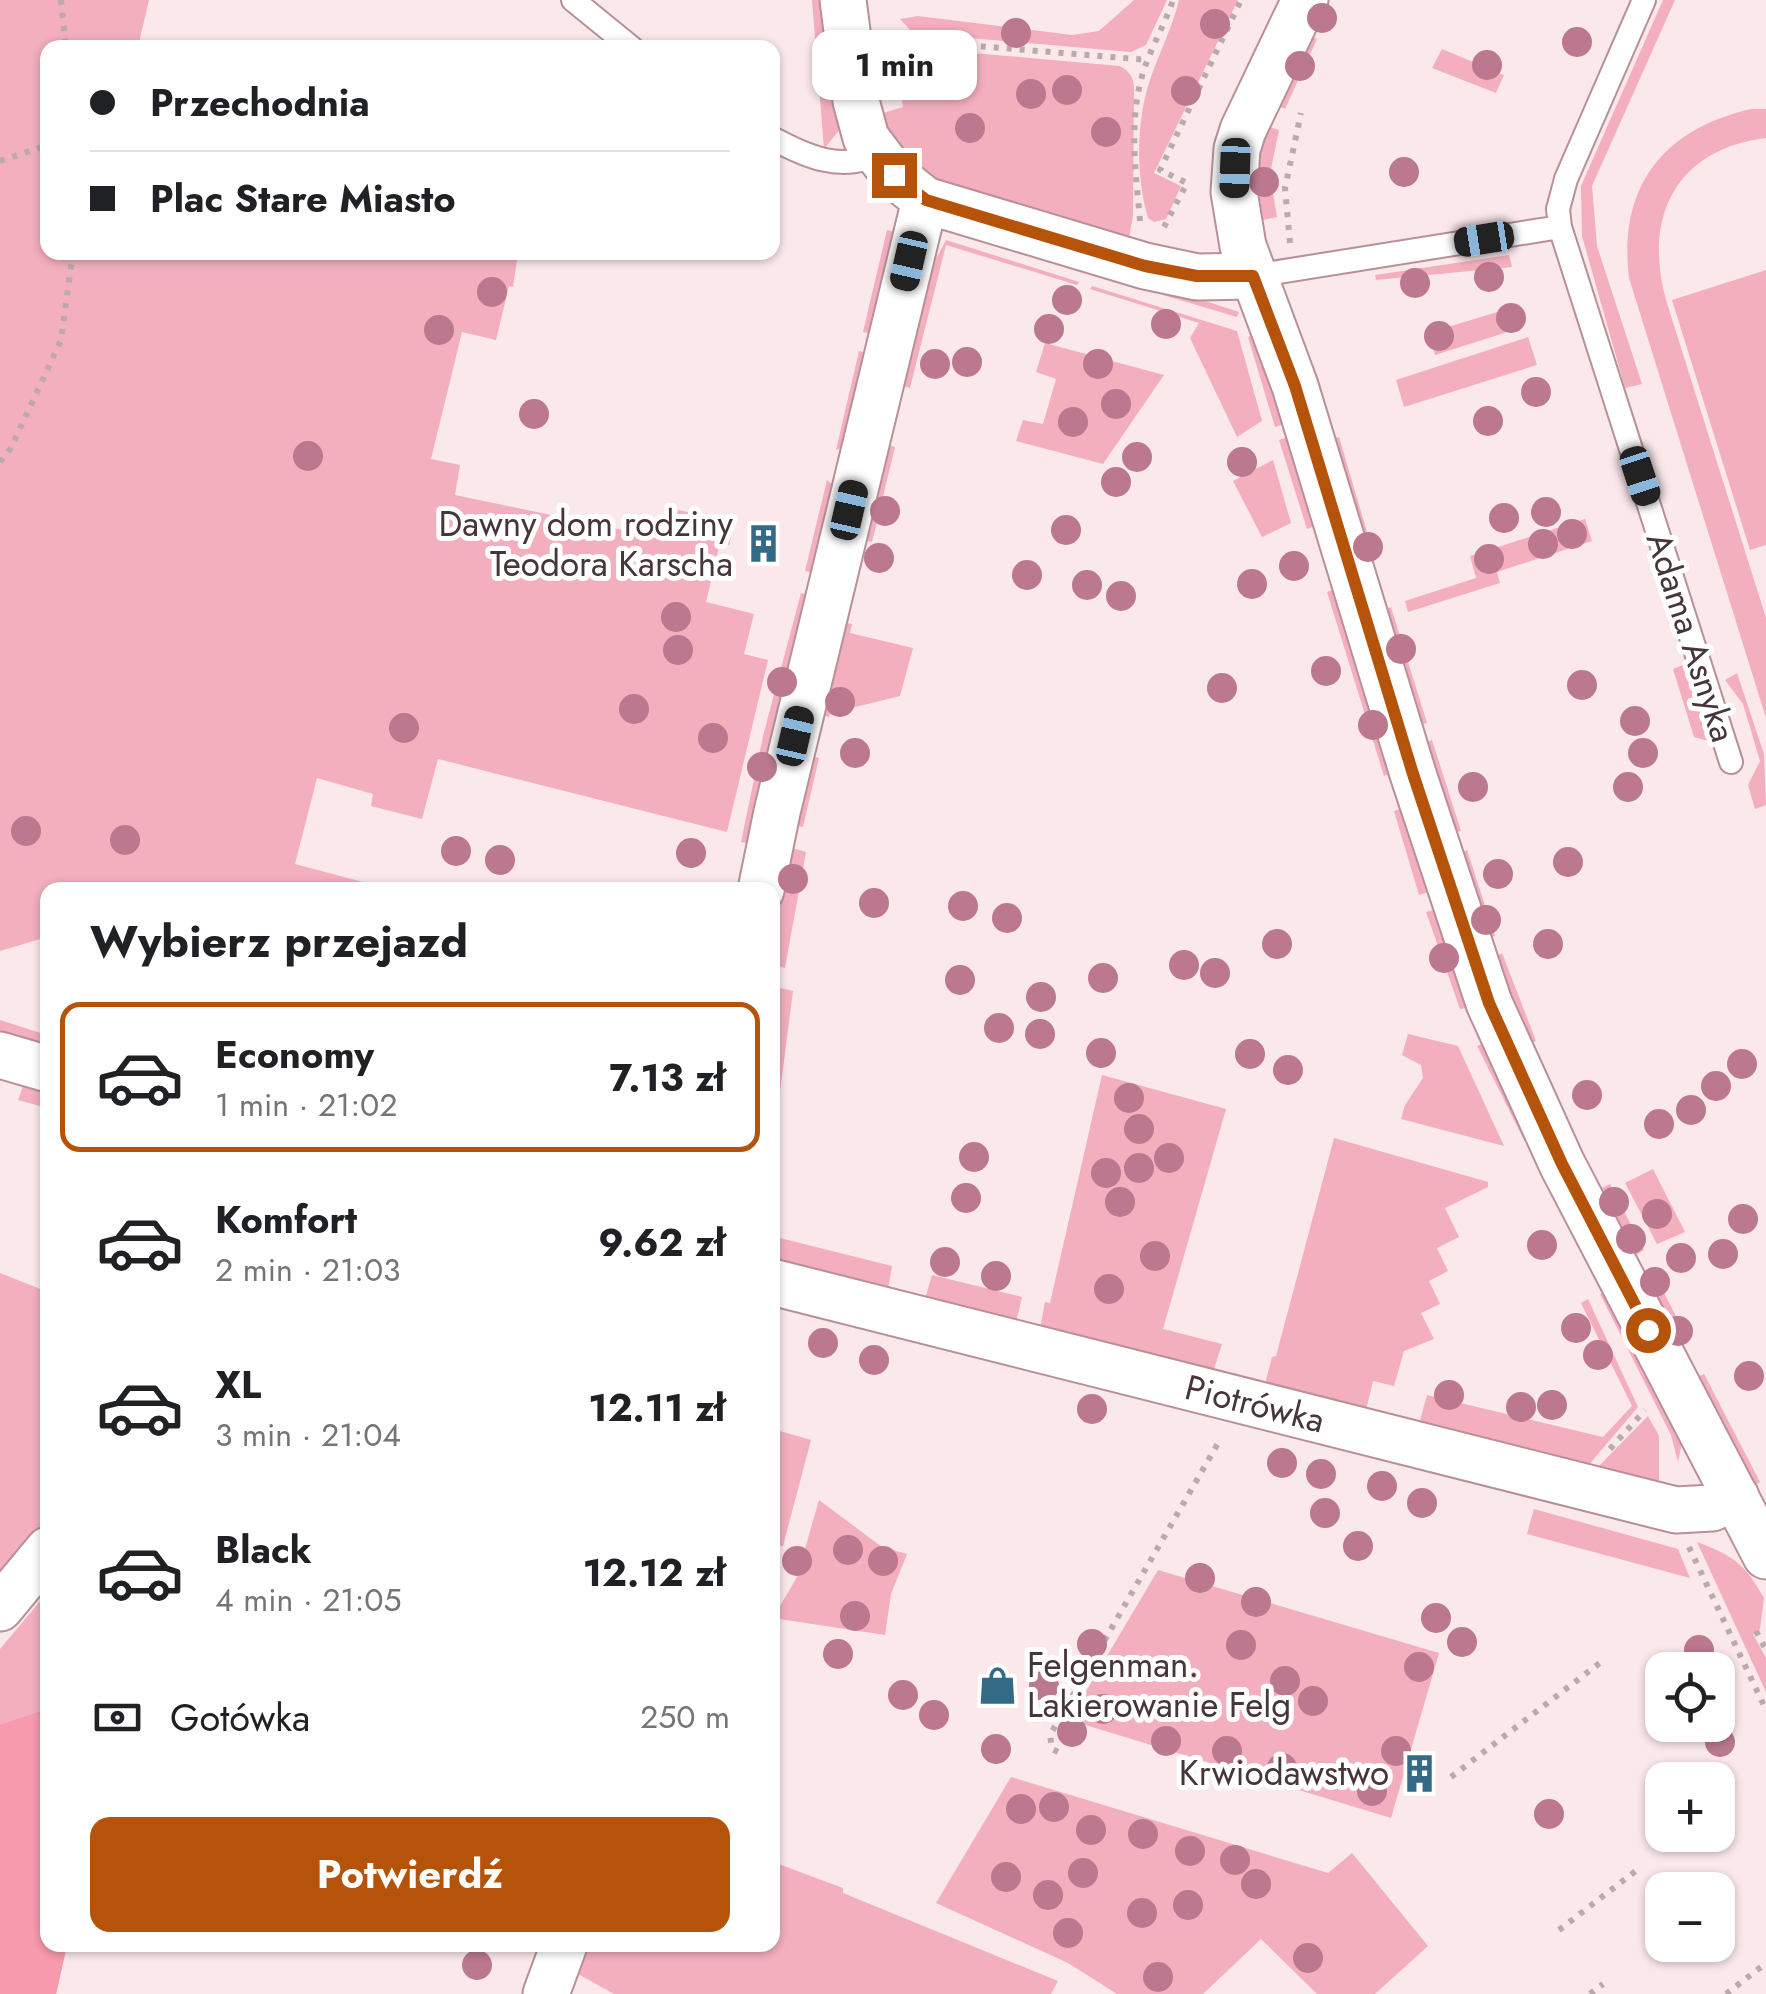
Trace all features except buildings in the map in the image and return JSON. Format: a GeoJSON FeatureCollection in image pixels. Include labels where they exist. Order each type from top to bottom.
{"type":"FeatureCollection","features":[{"type":"Feature","properties":{"kind":"street"},"geometry":{"type":"LineString","coordinates":[[843,0],[860,122],[877,155],[906,187],[926,200],[1143,251],[1197,276],[1274,272]]}},
{"type":"Feature","properties":{"kind":"street"},"geometry":{"type":"LineString","coordinates":[[1305,0],[1243,130],[1238,149],[1236,215],[1274,272],[1295,386],[1413,774],[1489,1003],[1562,1164],[1766,1556]]}},
{"type":"Feature","properties":{"kind":"street"},"geometry":{"type":"LineString","coordinates":[[763,882],[926,200]]}},
{"type":"Feature","properties":{"kind":"street"},"geometry":{"type":"LineString","coordinates":[[0,1056],[40,1067]]}},
{"type":"Feature","properties":{"kind":"street","name":"Piotrówka"},"geometry":{"type":"LineString","coordinates":[[780,1284],[1686,1511],[1712,1508],[1736,1497]]}},
{"type":"Feature","properties":{"kind":"street"},"geometry":{"type":"LineString","coordinates":[[0,1608],[40,1560]]}},
{"type":"Feature","properties":{"kind":"street"},"geometry":{"type":"LineString","coordinates":[[546,1994],[561,1952]]}},
{"type":"Feature","properties":{"kind":"lane"},"geometry":{"type":"LineString","coordinates":[[573,0],[622,40]]}},
{"type":"Feature","properties":{"kind":"lane"},"geometry":{"type":"LineString","coordinates":[[1274,272],[1560,227],[1558,209],[1566,179],[1644,0]]}},
{"type":"Feature","properties":{"kind":"lane"},"geometry":{"type":"LineString","coordinates":[[780,141],[834,164],[860,162],[877,155]]}},
{"type":"Feature","properties":{"kind":"lane","name":"Adama Asnyka"},"geometry":{"type":"LineString","coordinates":[[1560,227],[1731,762]]}},
{"type":"Feature","properties":{"kind":"path"},"geometry":{"type":"LineString","coordinates":[[62,0],[65,40]]}},
{"type":"Feature","properties":{"kind":"path"},"geometry":{"type":"LineString","coordinates":[[1143,251],[1135,135],[1140,82],[1174,0]]}},
{"type":"Feature","properties":{"kind":"path"},"geometry":{"type":"LineString","coordinates":[[1143,251],[1165,227],[1187,183],[1160,170],[1241,0]]}},
{"type":"Feature","properties":{"kind":"path"},"geometry":{"type":"LineString","coordinates":[[848,49],[917,41],[1148,60]]}},
{"type":"Feature","properties":{"kind":"path"},"geometry":{"type":"LineString","coordinates":[[1274,272],[1285,188],[1304,104]]}},
{"type":"Feature","properties":{"kind":"path"},"geometry":{"type":"LineString","coordinates":[[0,161],[40,148]]}},
{"type":"Feature","properties":{"kind":"path"},"geometry":{"type":"LineString","coordinates":[[0,462],[11,448],[61,340],[72,260]]}},
{"type":"Feature","properties":{"kind":"path"},"geometry":{"type":"LineString","coordinates":[[1058,1752],[1052,1749],[1050,1736],[1242,1401]]}},
{"type":"Feature","properties":{"kind":"path"},"geometry":{"type":"LineString","coordinates":[[1578,1485],[1649,1405]]}},
{"type":"Feature","properties":{"kind":"path"},"geometry":{"type":"LineString","coordinates":[[1756,1631],[1766,1650]]}},
{"type":"Feature","properties":{"kind":"path"},"geometry":{"type":"LineString","coordinates":[[1451,1777],[1601,1662]]}},
{"type":"Feature","properties":{"kind":"path"},"geometry":{"type":"LineString","coordinates":[[1559,1930],[1637,1870]]}},
{"type":"Feature","properties":{"kind":"path"},"geometry":{"type":"LineString","coordinates":[[1726,1994],[1766,1963]]}},
{"type":"Feature","properties":{"kind":"path"},"geometry":{"type":"LineString","coordinates":[[1590,1994],[1604,1984]]}},
{"type":"Feature","properties":{"kind":"shaded area"},"geometry":{"type":"Polygon","coordinates":[[[0,0],[149,0],[140,40],[40,40],[40,260],[517,260],[513,287],[509,286],[496,340],[462,332],[431,459],[460,465],[455,495],[671,540],[678,510],[735,522],[729,545],[720,543],[706,602],[754,614],[744,654],[768,660],[727,832],[438,759],[422,819],[371,806],[373,794],[317,778],[295,864],[363,882],[40,882],[40,939],[0,951],[0,0]]]}},
{"type":"Feature","properties":{"kind":"shaded area"},"geometry":{"type":"Polygon","coordinates":[[[812,0],[825,0],[840,120],[840,129],[824,149],[812,0]]]}},
{"type":"Feature","properties":{"kind":"shaded area"},"geometry":{"type":"Polygon","coordinates":[[[1134,0],[1167,0],[1146,45],[1131,52],[913,33],[900,19],[918,16],[1072,35],[1099,31],[1134,0]]]}},
{"type":"Feature","properties":{"kind":"shaded area"},"geometry":{"type":"Polygon","coordinates":[[[1179,0],[1238,0],[1154,173],[1181,186],[1166,219],[1154,222],[1148,218],[1141,185],[1142,115],[1149,83],[1179,0]]]}},
{"type":"Feature","properties":{"kind":"shaded area"},"geometry":{"type":"Polygon","coordinates":[[[1663,0],[1675,0],[1592,186],[1597,246],[1642,384],[1625,388],[1582,236],[1581,186],[1663,0]]]}},
{"type":"Feature","properties":{"kind":"shaded area"},"geometry":{"type":"Polygon","coordinates":[[[1305,34],[1317,39],[1285,109],[1275,104],[1305,34]]]}},
{"type":"Feature","properties":{"kind":"shaded area"},"geometry":{"type":"Polygon","coordinates":[[[894,46],[1120,66],[1126,70],[1134,87],[1133,216],[1128,243],[953,190],[920,174],[876,115],[903,107],[894,46]]]}},
{"type":"Feature","properties":{"kind":"shaded area"},"geometry":{"type":"Polygon","coordinates":[[[1442,49],[1504,75],[1496,93],[1432,68],[1442,49]]]}},
{"type":"Feature","properties":{"kind":"shaded area"},"geometry":{"type":"Polygon","coordinates":[[[1766,109],[1766,138],[1709,156],[1689,172],[1664,215],[1659,241],[1666,300],[1766,618],[1766,718],[1629,278],[1627,245],[1640,190],[1671,147],[1720,118],[1766,109]]]}},
{"type":"Feature","properties":{"kind":"shaded area"},"geometry":{"type":"Polygon","coordinates":[[[1266,126],[1279,130],[1270,174],[1277,217],[1263,220],[1257,179],[1266,126]]]}},
{"type":"Feature","properties":{"kind":"shaded area"},"geometry":{"type":"Polygon","coordinates":[[[887,230],[901,234],[876,335],[863,332],[887,230]]]}},
{"type":"Feature","properties":{"kind":"shaded area"},"geometry":{"type":"Polygon","coordinates":[[[946,240],[1079,282],[1077,285],[946,245],[910,388],[897,384],[930,255],[937,257],[946,240]]]}},
{"type":"Feature","properties":{"kind":"shaded area"},"geometry":{"type":"Polygon","coordinates":[[[1509,255],[1512,267],[1376,280],[1375,275],[1509,255]]]}},
{"type":"Feature","properties":{"kind":"shaded area"},"geometry":{"type":"Polygon","coordinates":[[[1766,270],[1766,545],[1750,550],[1672,300],[1766,270]]]}},
{"type":"Feature","properties":{"kind":"shaded area"},"geometry":{"type":"Polygon","coordinates":[[[1092,286],[1237,331],[1262,421],[1237,437],[1190,338],[1199,323],[1090,289],[1092,286]]]}},
{"type":"Feature","properties":{"kind":"shaded area"},"geometry":{"type":"Polygon","coordinates":[[[1166,288],[1239,312],[1237,317],[1163,295],[1166,288]]]}},
{"type":"Feature","properties":{"kind":"shaded area"},"geometry":{"type":"Polygon","coordinates":[[[1514,307],[1520,328],[1435,355],[1428,333],[1514,307]]]}},
{"type":"Feature","properties":{"kind":"shaded area"},"geometry":{"type":"Polygon","coordinates":[[[1256,335],[1284,424],[1275,427],[1248,337],[1256,335]]]}},
{"type":"Feature","properties":{"kind":"shaded area"},"geometry":{"type":"Polygon","coordinates":[[[1528,337],[1537,365],[1404,407],[1396,380],[1528,337]]]}},
{"type":"Feature","properties":{"kind":"shaded area"},"geometry":{"type":"Polygon","coordinates":[[[1045,343],[1164,375],[1103,464],[1016,441],[1023,420],[1043,424],[1056,379],[1036,372],[1045,343]]]}},
{"type":"Feature","properties":{"kind":"shaded area"},"geometry":{"type":"Polygon","coordinates":[[[859,351],[871,354],[843,447],[836,450],[859,351]]]}},
{"type":"Feature","properties":{"kind":"shaded area"},"geometry":{"type":"Polygon","coordinates":[[[1288,437],[1315,526],[1307,529],[1279,440],[1288,437]]]}},
{"type":"Feature","properties":{"kind":"shaded area"},"geometry":{"type":"Polygon","coordinates":[[[1339,437],[1367,532],[1361,535],[1331,439],[1339,437]]]}},
{"type":"Feature","properties":{"kind":"shaded area"},"geometry":{"type":"Polygon","coordinates":[[[882,443],[895,447],[872,542],[858,539],[882,443]]]}},
{"type":"Feature","properties":{"kind":"shaded area"},"geometry":{"type":"Polygon","coordinates":[[[1273,460],[1291,523],[1262,537],[1233,481],[1273,460]]]}},
{"type":"Feature","properties":{"kind":"shaded area"},"geometry":{"type":"Polygon","coordinates":[[[827,480],[835,487],[816,574],[805,571],[827,480]]]}},
{"type":"Feature","properties":{"kind":"shaded area"},"geometry":{"type":"Polygon","coordinates":[[[1585,519],[1592,541],[1497,572],[1500,583],[1408,612],[1405,601],[1476,578],[1470,556],[1585,519]]]}},
{"type":"Feature","properties":{"kind":"shaded area"},"geometry":{"type":"Polygon","coordinates":[[[1335,589],[1392,773],[1384,776],[1327,592],[1335,589]]]}},
{"type":"Feature","properties":{"kind":"shaded area"},"geometry":{"type":"Polygon","coordinates":[[[801,593],[811,595],[753,844],[741,842],[763,736],[801,593]]]}},
{"type":"Feature","properties":{"kind":"shaded area"},"geometry":{"type":"Polygon","coordinates":[[[1391,607],[1427,723],[1419,725],[1384,610],[1391,607]]]}},
{"type":"Feature","properties":{"kind":"shaded area"},"geometry":{"type":"Polygon","coordinates":[[[837,621],[852,624],[850,633],[913,648],[900,696],[831,713],[829,717],[815,713],[837,621]]]}},
{"type":"Feature","properties":{"kind":"shaded area"},"geometry":{"type":"Polygon","coordinates":[[[1688,663],[1712,742],[1694,737],[1673,669],[1688,663]]]}},
{"type":"Feature","properties":{"kind":"shaded area"},"geometry":{"type":"Polygon","coordinates":[[[1737,673],[1764,754],[1766,805],[1755,809],[1748,785],[1760,761],[1743,704],[1725,680],[1737,673]]]}},
{"type":"Feature","properties":{"kind":"shaded area"},"geometry":{"type":"Polygon","coordinates":[[[1432,740],[1461,831],[1452,833],[1425,743],[1432,740]]]}},
{"type":"Feature","properties":{"kind":"shaded area"},"geometry":{"type":"Polygon","coordinates":[[[805,754],[819,758],[803,827],[789,825],[805,754]]]}},
{"type":"Feature","properties":{"kind":"shaded area"},"geometry":{"type":"Polygon","coordinates":[[[1403,808],[1428,892],[1419,895],[1394,811],[1403,808]]]}},
{"type":"Feature","properties":{"kind":"shaded area"},"geometry":{"type":"Polygon","coordinates":[[[785,846],[806,852],[785,968],[780,967],[779,882],[785,846]]]}},
{"type":"Feature","properties":{"kind":"shaded area"},"geometry":{"type":"Polygon","coordinates":[[[1467,850],[1495,936],[1487,939],[1459,854],[1467,850]]]}},
{"type":"Feature","properties":{"kind":"shaded area"},"geometry":{"type":"Polygon","coordinates":[[[1434,910],[1468,1008],[1460,1009],[1426,912],[1434,910]]]}},
{"type":"Feature","properties":{"kind":"shaded area"},"geometry":{"type":"Polygon","coordinates":[[[1502,953],[1536,1041],[1529,1044],[1494,958],[1502,953]]]}},
{"type":"Feature","properties":{"kind":"shaded area"},"geometry":{"type":"Polygon","coordinates":[[[780,988],[793,991],[780,1092],[780,988]]]}},
{"type":"Feature","properties":{"kind":"shaded area"},"geometry":{"type":"Polygon","coordinates":[[[0,1020],[40,1033],[40,1052],[0,1041],[0,1020]]]}},
{"type":"Feature","properties":{"kind":"shaded area"},"geometry":{"type":"Polygon","coordinates":[[[1408,1034],[1458,1046],[1504,1146],[1401,1119],[1405,1105],[1423,1078],[1421,1065],[1402,1055],[1408,1034]]]}},
{"type":"Feature","properties":{"kind":"shaded area"},"geometry":{"type":"Polygon","coordinates":[[[1485,1042],[1532,1138],[1525,1142],[1477,1046],[1485,1042]]]}},
{"type":"Feature","properties":{"kind":"shaded area"},"geometry":{"type":"Polygon","coordinates":[[[1102,1075],[1226,1109],[1163,1329],[1222,1344],[1213,1372],[1040,1328],[1045,1302],[1050,1303],[1102,1075]]]}},
{"type":"Feature","properties":{"kind":"shaded area"},"geometry":{"type":"Polygon","coordinates":[[[26,1078],[40,1082],[40,1106],[18,1100],[26,1078]]]}},
{"type":"Feature","properties":{"kind":"shaded area"},"geometry":{"type":"Polygon","coordinates":[[[1334,1138],[1488,1182],[1488,1187],[1445,1208],[1459,1237],[1437,1248],[1448,1271],[1429,1281],[1440,1304],[1421,1313],[1434,1339],[1404,1351],[1394,1386],[1373,1381],[1366,1410],[1265,1384],[1272,1357],[1276,1356],[1334,1138]]]}},
{"type":"Feature","properties":{"kind":"shaded area"},"geometry":{"type":"Polygon","coordinates":[[[1653,1169],[1685,1232],[1657,1244],[1625,1183],[1653,1169]]]}},
{"type":"Feature","properties":{"kind":"shaded area"},"geometry":{"type":"Polygon","coordinates":[[[1610,1184],[1644,1250],[1636,1255],[1602,1188],[1610,1184]]]}},
{"type":"Feature","properties":{"kind":"shaded area"},"geometry":{"type":"Polygon","coordinates":[[[780,1238],[892,1266],[888,1289],[780,1262],[780,1238]]]}},
{"type":"Feature","properties":{"kind":"shaded area"},"geometry":{"type":"Polygon","coordinates":[[[1652,1269],[1688,1340],[1679,1340],[1645,1273],[1652,1269]]]}},
{"type":"Feature","properties":{"kind":"shaded area"},"geometry":{"type":"Polygon","coordinates":[[[0,1273],[40,1289],[40,1533],[0,1584],[0,1273]]]}},
{"type":"Feature","properties":{"kind":"shaded area"},"geometry":{"type":"Polygon","coordinates":[[[932,1275],[1022,1297],[1016,1322],[925,1299],[932,1275]]]}},
{"type":"Feature","properties":{"kind":"shaded area"},"geometry":{"type":"Polygon","coordinates":[[[1608,1291],[1682,1443],[1678,1462],[1671,1435],[1600,1294],[1608,1291]]]}},
{"type":"Feature","properties":{"kind":"shaded area"},"geometry":{"type":"Polygon","coordinates":[[[1588,1299],[1638,1407],[1587,1467],[1419,1424],[1427,1395],[1603,1437],[1632,1406],[1581,1303],[1588,1299]]]}},
{"type":"Feature","properties":{"kind":"shaded area"},"geometry":{"type":"Polygon","coordinates":[[[1704,1374],[1760,1482],[1754,1486],[1698,1377],[1704,1374]]]}},
{"type":"Feature","properties":{"kind":"shaded area"},"geometry":{"type":"Polygon","coordinates":[[[1648,1416],[1659,1436],[1659,1480],[1651,1482],[1596,1469],[1648,1416]]]}},
{"type":"Feature","properties":{"kind":"shaded area"},"geometry":{"type":"Polygon","coordinates":[[[780,1431],[811,1440],[780,1546],[780,1431]]]}},
{"type":"Feature","properties":{"kind":"shaded area"},"geometry":{"type":"Polygon","coordinates":[[[819,1500],[882,1547],[907,1554],[891,1594],[885,1635],[780,1619],[780,1606],[797,1577],[819,1500]]]}},
{"type":"Feature","properties":{"kind":"shaded area"},"geometry":{"type":"Polygon","coordinates":[[[1534,1509],[1678,1549],[1690,1578],[1527,1534],[1534,1509]]]}},
{"type":"Feature","properties":{"kind":"shaded area"},"geometry":{"type":"Polygon","coordinates":[[[1697,1542],[1737,1562],[1764,1598],[1760,1629],[1753,1634],[1766,1658],[1766,1692],[1697,1542]]]}},
{"type":"Feature","properties":{"kind":"shaded area"},"geometry":{"type":"Polygon","coordinates":[[[1158,1570],[1439,1653],[1391,1818],[1069,1720],[1158,1570]]]}},
{"type":"Feature","properties":{"kind":"shaded area"},"geometry":{"type":"Polygon","coordinates":[[[40,1601],[40,1952],[65,1952],[56,1994],[0,1994],[0,1649],[40,1601]]]}},
{"type":"Feature","properties":{"kind":"shaded area"},"geometry":{"type":"Polygon","coordinates":[[[40,1711],[40,1952],[65,1952],[56,1994],[0,1994],[0,1725],[40,1711]]]}},
{"type":"Feature","properties":{"kind":"shaded area"},"geometry":{"type":"Polygon","coordinates":[[[1011,1777],[1328,1873],[1352,1853],[1428,1946],[1375,1994],[1317,1994],[1261,1939],[1203,1994],[1117,1994],[1068,1963],[936,1903],[1011,1777]]]}},
{"type":"Feature","properties":{"kind":"shaded area"},"geometry":{"type":"Polygon","coordinates":[[[780,1865],[1058,1981],[1051,1994],[614,1994],[578,1974],[586,1952],[780,1952],[780,1865]]]}},
{"type":"Feature","properties":{"kind":"place","name":"Dawny dom rodziny Teodora Karscha"},"geometry":{"type":"Point","coordinates":[763,544]}},
{"type":"Feature","properties":{"kind":"place","name":"Felgenman. Lakierowanie Felg"},"geometry":{"type":"Point","coordinates":[997,1685]}},
{"type":"Feature","properties":{"kind":"place","name":"Krwiodawstwo"},"geometry":{"type":"Point","coordinates":[1419,1773]}},
{"type":"Feature","properties":{"kind":"route"},"geometry":{"type":"LineString","coordinates":[[894,175],[926,200],[1145,266],[1197,276],[1253,276],[1295,386],[1413,774],[1489,1003],[1562,1164],[1648,1330]]}}]}
